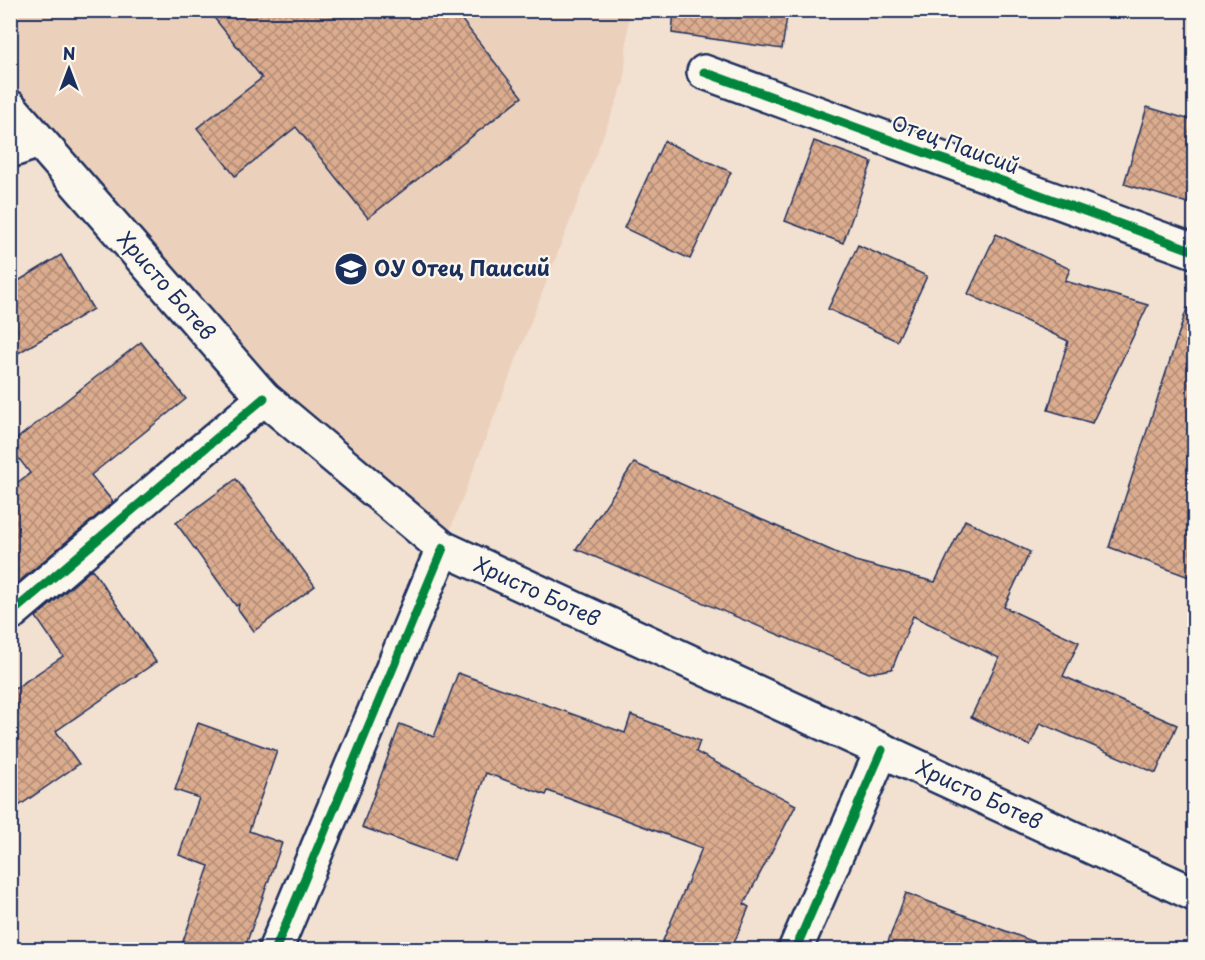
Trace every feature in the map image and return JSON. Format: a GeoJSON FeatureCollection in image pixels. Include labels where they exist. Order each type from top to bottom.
{"type":"FeatureCollection","features":[{"type":"Feature","properties":{"kind":"street","name":"Отец Паисий"},"geometry":{"type":"LineString","coordinates":[[704,72],[1194,251]]}},
{"type":"Feature","properties":{"kind":"street","name":"Христо Ботев"},"geometry":{"type":"LineString","coordinates":[[10,107],[25,146],[264,398],[443,548],[1194,894]]}},
{"type":"Feature","properties":{"kind":"street"},"geometry":{"type":"LineString","coordinates":[[10,614],[264,398]]}},
{"type":"Feature","properties":{"kind":"street"},"geometry":{"type":"LineString","coordinates":[[274,950],[443,548]]}},
{"type":"Feature","properties":{"kind":"street"},"geometry":{"type":"LineString","coordinates":[[795,950],[882,750]]}},
{"type":"Feature","properties":{"kind":"shaded area","name":"ОУ Отец Паисий"},"geometry":{"type":"Polygon","coordinates":[[[10,11],[629,11],[624,82],[443,548],[264,398],[11,107],[10,11]]]}},
{"type":"Feature","properties":{"kind":"building"},"geometry":{"type":"Polygon","coordinates":[[[208,10],[454,10],[522,97],[368,218],[296,127],[235,176],[197,128],[262,78],[208,10]]]}},
{"type":"Feature","properties":{"kind":"building"},"geometry":{"type":"Polygon","coordinates":[[[674,10],[788,10],[782,49],[672,33],[674,10]]]}},
{"type":"Feature","properties":{"kind":"building"},"geometry":{"type":"Polygon","coordinates":[[[1147,107],[1194,121],[1194,205],[1124,184],[1147,107]]]}},
{"type":"Feature","properties":{"kind":"building"},"geometry":{"type":"Polygon","coordinates":[[[664,141],[731,172],[690,259],[624,228],[664,141]]]}},
{"type":"Feature","properties":{"kind":"building"},"geometry":{"type":"Polygon","coordinates":[[[814,141],[872,162],[843,243],[785,221],[814,141]]]}},
{"type":"Feature","properties":{"kind":"building"},"geometry":{"type":"Polygon","coordinates":[[[996,234],[1070,269],[1065,281],[1148,305],[1092,423],[1048,410],[1068,341],[968,294],[996,234]]]}},
{"type":"Feature","properties":{"kind":"building"},"geometry":{"type":"Polygon","coordinates":[[[858,245],[927,276],[897,341],[828,309],[858,245]]]}},
{"type":"Feature","properties":{"kind":"building"},"geometry":{"type":"Polygon","coordinates":[[[61,255],[93,309],[10,358],[10,286],[61,255]]]}},
{"type":"Feature","properties":{"kind":"building"},"geometry":{"type":"Polygon","coordinates":[[[1187,308],[1194,309],[1194,579],[1109,547],[1187,308]]]}},
{"type":"Feature","properties":{"kind":"building"},"geometry":{"type":"Polygon","coordinates":[[[141,342],[186,399],[91,475],[113,502],[14,586],[10,580],[10,488],[30,473],[10,444],[141,342]]]}},
{"type":"Feature","properties":{"kind":"building"},"geometry":{"type":"Polygon","coordinates":[[[634,463],[855,561],[935,582],[965,520],[1030,552],[1004,607],[1079,642],[1063,676],[1177,725],[1156,773],[1040,723],[1030,746],[971,717],[999,658],[913,616],[892,669],[869,673],[576,549],[634,463]]]}},
{"type":"Feature","properties":{"kind":"building"},"geometry":{"type":"Polygon","coordinates":[[[236,479],[315,586],[254,631],[238,609],[239,604],[236,606],[176,523],[236,479]]]}},
{"type":"Feature","properties":{"kind":"building"},"geometry":{"type":"Polygon","coordinates":[[[92,569],[156,662],[56,731],[79,764],[10,812],[10,692],[63,656],[36,617],[92,569]]]}},
{"type":"Feature","properties":{"kind":"building"},"geometry":{"type":"Polygon","coordinates":[[[458,673],[625,733],[631,715],[700,741],[696,752],[796,805],[744,904],[749,907],[731,950],[659,950],[702,848],[548,791],[546,795],[486,773],[454,860],[362,827],[400,724],[434,737],[458,673]]]}},
{"type":"Feature","properties":{"kind":"building"},"geometry":{"type":"Polygon","coordinates":[[[198,723],[277,751],[249,831],[282,843],[244,950],[180,950],[209,866],[179,855],[199,798],[175,790],[198,723]]]}},
{"type":"Feature","properties":{"kind":"building"},"geometry":{"type":"Polygon","coordinates":[[[906,893],[1045,946],[1044,950],[885,950],[906,893]]]}},
{"type":"Feature","properties":{"kind":"cycle path"},"geometry":{"type":"LineString","coordinates":[[704,72],[1194,251]]}},
{"type":"Feature","properties":{"kind":"cycle path"},"geometry":{"type":"LineString","coordinates":[[10,614],[264,398]]}},
{"type":"Feature","properties":{"kind":"cycle path"},"geometry":{"type":"LineString","coordinates":[[275,950],[443,548]]}},
{"type":"Feature","properties":{"kind":"cycle path"},"geometry":{"type":"LineString","coordinates":[[795,950],[882,750]]}},
{"type":"Feature","properties":{"kind":"place","name":"ОУ Отец Паисий"},"geometry":{"type":"Point","coordinates":[351,269]}}]}
